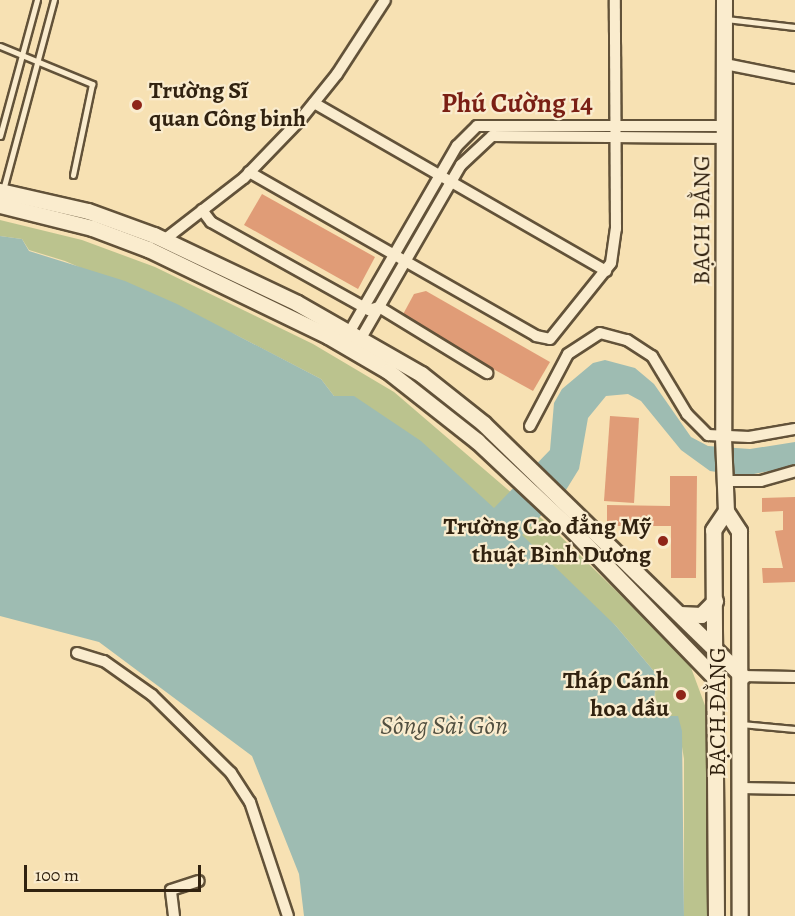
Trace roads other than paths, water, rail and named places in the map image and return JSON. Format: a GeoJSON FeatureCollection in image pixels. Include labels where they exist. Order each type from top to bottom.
{"type":"FeatureCollection","features":[{"type":"Feature","properties":{"kind":"street"},"geometry":{"type":"LineString","coordinates":[[165,240],[249,172],[314,103],[385,0]]}},
{"type":"Feature","properties":{"kind":"street"},"geometry":{"type":"LineString","coordinates":[[249,172],[545,340],[575,313],[606,271],[616,230],[615,0]]}},
{"type":"Feature","properties":{"kind":"street","name":"BẠCH ĐẰNG"},"geometry":{"type":"LineString","coordinates":[[724,0],[724,481],[726,512],[739,531],[742,675],[740,916]]}},
{"type":"Feature","properties":{"kind":"street"},"geometry":{"type":"LineString","coordinates":[[724,64],[795,78]]}},
{"type":"Feature","properties":{"kind":"street"},"geometry":{"type":"LineString","coordinates":[[314,103],[606,271]]}},
{"type":"Feature","properties":{"kind":"street"},"geometry":{"type":"LineString","coordinates":[[352,341],[364,306],[465,135],[477,126],[724,132]]}},
{"type":"Feature","properties":{"kind":"street"},"geometry":{"type":"LineString","coordinates":[[352,341],[379,307],[452,181],[480,144],[492,136],[616,130]]}},
{"type":"Feature","properties":{"kind":"street"},"geometry":{"type":"LineString","coordinates":[[1,196],[88,211],[165,240],[352,341],[432,402],[477,441],[572,530],[716,679],[742,675],[795,677]]}},
{"type":"Feature","properties":{"kind":"street"},"geometry":{"type":"LineString","coordinates":[[1,196],[147,249],[422,374],[484,424],[742,675]]}},
{"type":"Feature","properties":{"kind":"street"},"geometry":{"type":"LineString","coordinates":[[202,210],[211,222],[372,311],[379,307]]}},
{"type":"Feature","properties":{"kind":"street"},"geometry":{"type":"LineString","coordinates":[[379,307],[487,373]]}},
{"type":"Feature","properties":{"kind":"street"},"geometry":{"type":"LineString","coordinates":[[530,426],[568,354],[600,333],[627,340],[652,356],[687,414],[708,435],[724,439],[795,429]]}},
{"type":"Feature","properties":{"kind":"street"},"geometry":{"type":"LineString","coordinates":[[724,481],[761,481],[795,471]]}},
{"type":"Feature","properties":{"kind":"street","name":"BẠCH ĐẰNG"},"geometry":{"type":"LineString","coordinates":[[716,916],[717,724],[713,530],[726,512]]}},
{"type":"Feature","properties":{"kind":"street"},"geometry":{"type":"LineString","coordinates":[[680,614],[701,615],[714,601]]}},
{"type":"Feature","properties":{"kind":"street"},"geometry":{"type":"LineString","coordinates":[[77,653],[104,661],[152,695],[231,773],[250,802],[288,916]]}},
{"type":"Feature","properties":{"kind":"street"},"geometry":{"type":"LineString","coordinates":[[717,724],[741,724]]}},
{"type":"Feature","properties":{"kind":"street"},"geometry":{"type":"LineString","coordinates":[[740,788],[795,789]]}},
{"type":"Feature","properties":{"kind":"street"},"geometry":{"type":"LineString","coordinates":[[716,867],[740,867]]}},
{"type":"Feature","properties":{"kind":"street"},"geometry":{"type":"LineString","coordinates":[[174,916],[171,890],[199,881]]}},
{"type":"Feature","properties":{"kind":"lane"},"geometry":{"type":"LineString","coordinates":[[0,136],[36,0]]}},
{"type":"Feature","properties":{"kind":"lane"},"geometry":{"type":"LineString","coordinates":[[1,196],[54,0]]}},
{"type":"Feature","properties":{"kind":"lane"},"geometry":{"type":"LineString","coordinates":[[724,19],[795,27]]}},
{"type":"Feature","properties":{"kind":"lane"},"geometry":{"type":"LineString","coordinates":[[0,45],[92,84],[73,175]]}},
{"type":"Feature","properties":{"kind":"lane"},"geometry":{"type":"LineString","coordinates":[[741,724],[795,729]]}},
{"type":"Feature","properties":{"kind":"water","name":"Sông Sài Gòn"},"geometry":{"type":"Polygon","coordinates":[[[0,236],[22,239],[29,251],[125,281],[177,304],[321,379],[334,396],[354,396],[421,441],[494,508],[550,450],[554,403],[562,389],[593,363],[605,360],[635,368],[654,384],[691,437],[708,446],[750,449],[795,442],[795,466],[744,476],[710,471],[681,450],[641,401],[628,394],[606,396],[588,418],[579,469],[566,490],[522,535],[616,626],[663,682],[655,691],[654,703],[666,716],[678,716],[682,731],[684,916],[304,916],[299,874],[252,756],[99,642],[0,616],[0,236]]]}},
{"type":"Feature","properties":{"kind":"place","name":"Trường Sĩ quan Công binh"},"geometry":{"type":"Point","coordinates":[137,105]}},
{"type":"Feature","properties":{"kind":"place","name":"Trường Cao đẳng Mỹ thuật Bình Dương"},"geometry":{"type":"Point","coordinates":[663,541]}},
{"type":"Feature","properties":{"kind":"place","name":"Tháp Cánh hoa dầu"},"geometry":{"type":"Point","coordinates":[681,695]}},
{"type":"Feature","properties":{"kind":"district","name":"Phú Cường 14"},"geometry":{"type":"Point","coordinates":[517,104]}}]}
